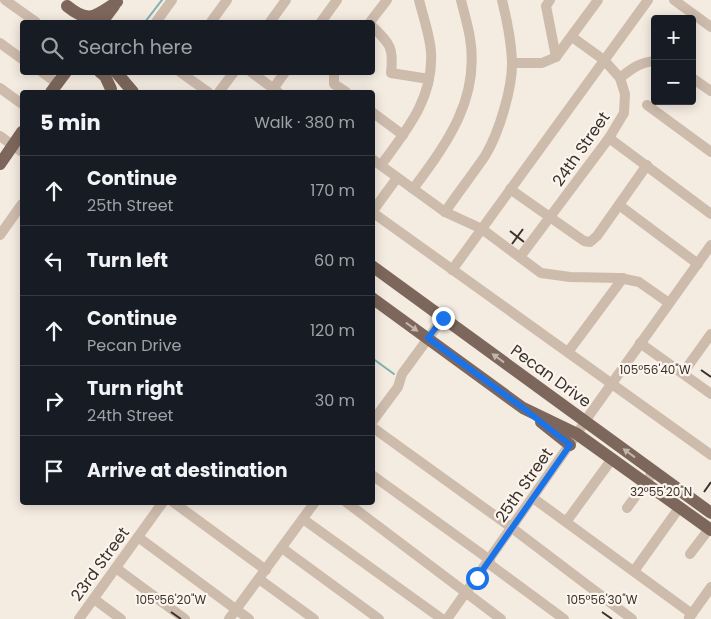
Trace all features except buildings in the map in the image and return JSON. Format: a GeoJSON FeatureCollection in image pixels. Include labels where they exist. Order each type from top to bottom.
{"type":"FeatureCollection","features":[{"type":"Feature","properties":{"kind":"main road"},"geometry":{"type":"LineString","coordinates":[[65,3],[83,17],[94,16],[118,1]]}},
{"type":"Feature","properties":{"kind":"main road"},"geometry":{"type":"LineString","coordinates":[[104,20],[118,1]]}},
{"type":"Feature","properties":{"kind":"main road"},"geometry":{"type":"LineString","coordinates":[[65,3],[77,20]]}},
{"type":"Feature","properties":{"kind":"main road"},"geometry":{"type":"LineString","coordinates":[[104,75],[111,90]]}},
{"type":"Feature","properties":{"kind":"main road"},"geometry":{"type":"LineString","coordinates":[[111,75],[111,90]]}},
{"type":"Feature","properties":{"kind":"main road"},"geometry":{"type":"LineString","coordinates":[[119,75],[132,90]]}},
{"type":"Feature","properties":{"kind":"main road"},"geometry":{"type":"LineString","coordinates":[[0,164],[18,149]]}},
{"type":"Feature","properties":{"kind":"main road","name":"Pecan Drive"},"geometry":{"type":"LineString","coordinates":[[375,268],[711,513]]}},
{"type":"Feature","properties":{"kind":"main road","name":"Pecan Drive"},"geometry":{"type":"LineString","coordinates":[[375,300],[523,408],[578,434],[710,529]]}},
{"type":"Feature","properties":{"kind":"main road"},"geometry":{"type":"LineString","coordinates":[[523,408],[570,445]]}},
{"type":"Feature","properties":{"kind":"street"},"geometry":{"type":"LineString","coordinates":[[5,0],[33,20]]}},
{"type":"Feature","properties":{"kind":"street"},"geometry":{"type":"LineString","coordinates":[[157,20],[172,0]]}},
{"type":"Feature","properties":{"kind":"street"},"geometry":{"type":"LineString","coordinates":[[212,20],[226,0]]}},
{"type":"Feature","properties":{"kind":"street"},"geometry":{"type":"LineString","coordinates":[[271,20],[286,0]]}},
{"type":"Feature","properties":{"kind":"street"},"geometry":{"type":"LineString","coordinates":[[322,20],[337,0]]}},
{"type":"Feature","properties":{"kind":"street"},"geometry":{"type":"LineString","coordinates":[[372,20],[387,0]]}},
{"type":"Feature","properties":{"kind":"street"},"geometry":{"type":"LineString","coordinates":[[419,0],[431,52],[429,79],[422,104],[403,135],[377,162],[444,212],[482,229],[541,272],[570,277],[623,278],[639,282],[669,303]]}},
{"type":"Feature","properties":{"kind":"street"},"geometry":{"type":"LineString","coordinates":[[413,189],[452,134],[462,111],[472,65],[470,38],[461,0]]}},
{"type":"Feature","properties":{"kind":"street"},"geometry":{"type":"LineString","coordinates":[[444,212],[486,154],[506,101],[512,63],[509,30],[502,0]]}},
{"type":"Feature","properties":{"kind":"street"},"geometry":{"type":"LineString","coordinates":[[550,0],[546,6],[556,57]]}},
{"type":"Feature","properties":{"kind":"street"},"geometry":{"type":"LineString","coordinates":[[512,63],[542,63],[556,57],[598,0]]}},
{"type":"Feature","properties":{"kind":"street"},"geometry":{"type":"LineString","coordinates":[[452,270],[648,0]]}},
{"type":"Feature","properties":{"kind":"street"},"geometry":{"type":"LineString","coordinates":[[674,0],[711,28]]}},
{"type":"Feature","properties":{"kind":"street"},"geometry":{"type":"LineString","coordinates":[[375,29],[389,43],[392,58],[391,72],[429,79]]}},
{"type":"Feature","properties":{"kind":"street"},"geometry":{"type":"LineString","coordinates":[[572,37],[604,60],[620,78],[632,67],[651,62]]}},
{"type":"Feature","properties":{"kind":"street"},"geometry":{"type":"LineString","coordinates":[[0,43],[20,58]]}},
{"type":"Feature","properties":{"kind":"street"},"geometry":{"type":"LineString","coordinates":[[184,75],[205,90]]}},
{"type":"Feature","properties":{"kind":"street"},"geometry":{"type":"LineString","coordinates":[[220,90],[232,75]]}},
{"type":"Feature","properties":{"kind":"street"},"geometry":{"type":"LineString","coordinates":[[255,75],[275,90]]}},
{"type":"Feature","properties":{"kind":"street"},"geometry":{"type":"LineString","coordinates":[[276,90],[284,75]]}},
{"type":"Feature","properties":{"kind":"street"},"geometry":{"type":"LineString","coordinates":[[334,75],[334,84],[343,90]]}},
{"type":"Feature","properties":{"kind":"street","name":"24th Street"},"geometry":{"type":"LineString","coordinates":[[520,257],[609,138],[624,113],[625,94],[620,78]]}},
{"type":"Feature","properties":{"kind":"street"},"geometry":{"type":"LineString","coordinates":[[696,81],[711,91]]}},
{"type":"Feature","properties":{"kind":"street"},"geometry":{"type":"LineString","coordinates":[[0,88],[20,103]]}},
{"type":"Feature","properties":{"kind":"street"},"geometry":{"type":"LineString","coordinates":[[647,105],[711,152]]}},
{"type":"Feature","properties":{"kind":"street"},"geometry":{"type":"LineString","coordinates":[[375,114],[403,135]]}},
{"type":"Feature","properties":{"kind":"street"},"geometry":{"type":"LineString","coordinates":[[0,136],[18,149]]}},
{"type":"Feature","properties":{"kind":"street"},"geometry":{"type":"LineString","coordinates":[[609,138],[711,214]]}},
{"type":"Feature","properties":{"kind":"street"},"geometry":{"type":"LineString","coordinates":[[510,189],[584,241],[590,242],[597,236],[647,165]]}},
{"type":"Feature","properties":{"kind":"street"},"geometry":{"type":"LineString","coordinates":[[375,209],[397,178]]}},
{"type":"Feature","properties":{"kind":"street"},"geometry":{"type":"LineString","coordinates":[[619,205],[698,264]]}},
{"type":"Feature","properties":{"kind":"street"},"geometry":{"type":"LineString","coordinates":[[0,235],[20,207]]}},
{"type":"Feature","properties":{"kind":"street"},"geometry":{"type":"LineString","coordinates":[[375,213],[711,455]]}},
{"type":"Feature","properties":{"kind":"street","name":"25th Street"},"geometry":{"type":"LineString","coordinates":[[447,619],[578,434],[584,421],[711,245]]}},
{"type":"Feature","properties":{"kind":"street"},"geometry":{"type":"LineString","coordinates":[[568,352],[623,278]]}},
{"type":"Feature","properties":{"kind":"street"},"geometry":{"type":"LineString","coordinates":[[376,408],[398,387],[402,374],[443,318]]}},
{"type":"Feature","properties":{"kind":"street"},"geometry":{"type":"LineString","coordinates":[[683,373],[711,334]]}},
{"type":"Feature","properties":{"kind":"street"},"geometry":{"type":"LineString","coordinates":[[640,343],[711,394]]}},
{"type":"Feature","properties":{"kind":"street"},"geometry":{"type":"LineString","coordinates":[[375,429],[512,528],[632,619]]}},
{"type":"Feature","properties":{"kind":"street"},"geometry":{"type":"LineString","coordinates":[[566,522],[612,459]]}},
{"type":"Feature","properties":{"kind":"street"},"geometry":{"type":"LineString","coordinates":[[628,508],[654,472]]}},
{"type":"Feature","properties":{"kind":"street"},"geometry":{"type":"LineString","coordinates":[[375,476],[564,619]]}},
{"type":"Feature","properties":{"kind":"street"},"geometry":{"type":"LineString","coordinates":[[533,498],[634,571],[690,616],[711,587]]}},
{"type":"Feature","properties":{"kind":"street","name":"23rd Street"},"geometry":{"type":"LineString","coordinates":[[80,619],[161,505]]}},
{"type":"Feature","properties":{"kind":"street"},"geometry":{"type":"LineString","coordinates":[[177,505],[266,570]]}},
{"type":"Feature","properties":{"kind":"street"},"geometry":{"type":"LineString","coordinates":[[230,619],[313,505]]}},
{"type":"Feature","properties":{"kind":"street"},"geometry":{"type":"LineString","coordinates":[[350,505],[501,619]]}},
{"type":"Feature","properties":{"kind":"street"},"geometry":{"type":"LineString","coordinates":[[634,571],[679,508]]}},
{"type":"Feature","properties":{"kind":"street"},"geometry":{"type":"LineString","coordinates":[[303,519],[442,619]]}},
{"type":"Feature","properties":{"kind":"street"},"geometry":{"type":"LineString","coordinates":[[690,554],[710,529]]}},
{"type":"Feature","properties":{"kind":"street"},"geometry":{"type":"LineString","coordinates":[[138,537],[249,619]]}},
{"type":"Feature","properties":{"kind":"street"},"geometry":{"type":"LineString","coordinates":[[282,548],[379,619]]}},
{"type":"Feature","properties":{"kind":"street"},"geometry":{"type":"LineString","coordinates":[[116,568],[185,619]]}},
{"type":"Feature","properties":{"kind":"street"},"geometry":{"type":"LineString","coordinates":[[259,579],[314,619]]}},
{"type":"Feature","properties":{"kind":"street"},"geometry":{"type":"LineString","coordinates":[[94,599],[121,619]]}},
{"type":"Feature","properties":{"kind":"waterway"},"geometry":{"type":"LineString","coordinates":[[147,20],[162,0]]}},
{"type":"Feature","properties":{"kind":"waterway"},"geometry":{"type":"LineString","coordinates":[[375,360],[394,374]]}},
{"type":"Feature","properties":{"kind":"route"},"geometry":{"type":"LineString","coordinates":[[443,318],[428,338],[570,445],[477,578]]}}]}
